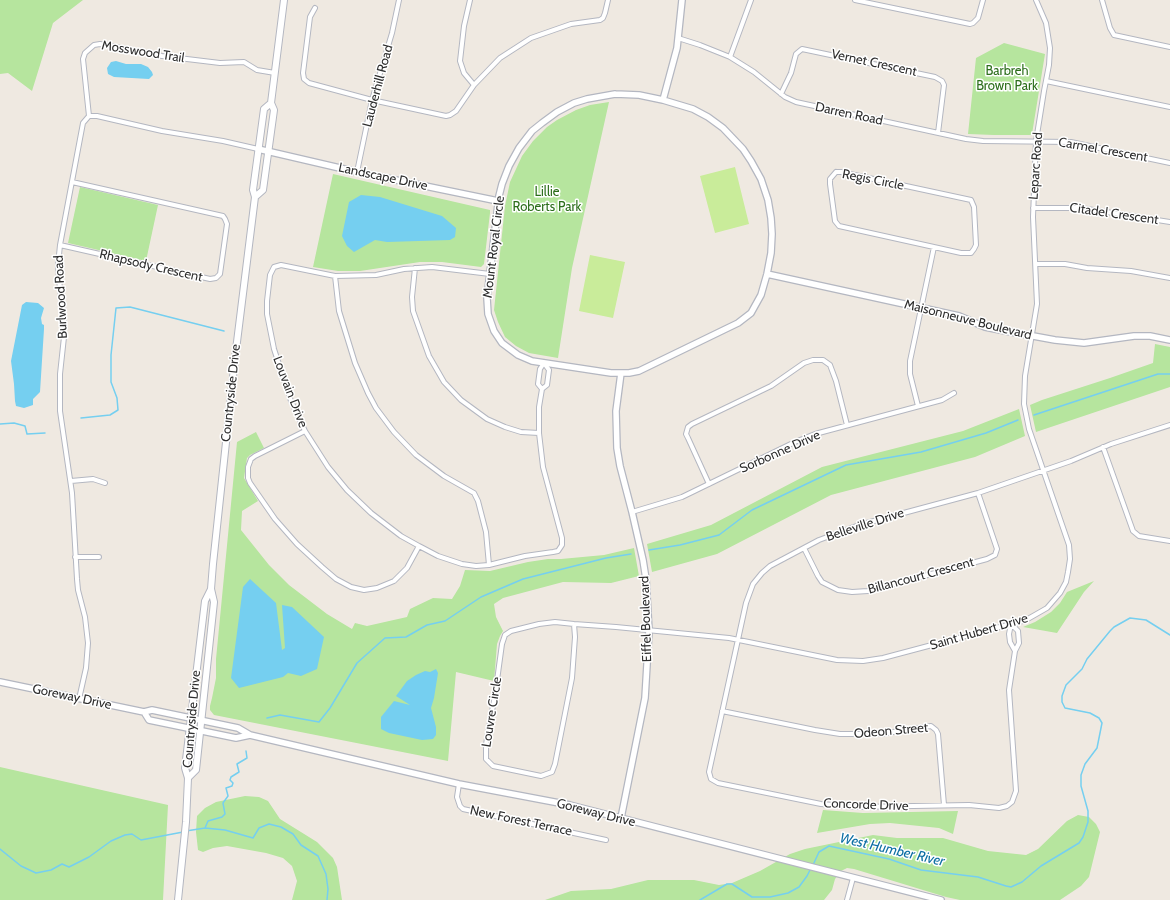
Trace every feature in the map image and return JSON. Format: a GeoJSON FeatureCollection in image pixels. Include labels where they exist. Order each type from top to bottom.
{"type":"FeatureCollection","features":[{"type":"Feature","properties":{"kind":"main road","name":"Countryside Drive"},"geometry":{"type":"LineString","coordinates":[[255,197],[263,190],[274,110],[271,103],[284,0]]}},
{"type":"Feature","properties":{"kind":"main road","name":"Countryside Drive"},"geometry":{"type":"LineString","coordinates":[[188,778],[196,770],[214,602],[211,589],[233,373],[255,197],[253,190],[258,149],[264,109],[271,103]]}},
{"type":"Feature","properties":{"kind":"main road","name":"Countryside Drive"},"geometry":{"type":"LineString","coordinates":[[178,900],[186,822],[188,778],[185,768],[205,601],[211,589]]}},
{"type":"Feature","properties":{"kind":"street","name":"Lauderhill Road"},"geometry":{"type":"LineString","coordinates":[[357,172],[372,100],[392,33],[399,0]]}},
{"type":"Feature","properties":{"kind":"street"},"geometry":{"type":"LineString","coordinates":[[470,0],[464,26],[460,61],[464,73],[474,85]]}},
{"type":"Feature","properties":{"kind":"street"},"geometry":{"type":"LineString","coordinates":[[315,8],[310,17],[303,73],[304,79],[310,83],[372,100],[448,116],[456,111],[474,85],[500,58],[531,38],[571,24],[600,20],[603,18],[608,0]]}},
{"type":"Feature","properties":{"kind":"street"},"geometry":{"type":"LineString","coordinates":[[663,100],[675,55],[682,0]]}},
{"type":"Feature","properties":{"kind":"street"},"geometry":{"type":"LineString","coordinates":[[730,56],[751,0]]}},
{"type":"Feature","properties":{"kind":"street"},"geometry":{"type":"LineString","coordinates":[[855,0],[970,24],[978,18],[983,0]]}},
{"type":"Feature","properties":{"kind":"street","name":"Leparc Road"},"geometry":{"type":"LineString","coordinates":[[1032,336],[1037,304],[1034,208],[1036,141],[1050,58],[1050,40],[1046,23],[1037,0]]}},
{"type":"Feature","properties":{"kind":"street"},"geometry":{"type":"LineString","coordinates":[[1102,0],[1110,28],[1114,35],[1170,47]]}},
{"type":"Feature","properties":{"kind":"street","name":"Darren Road"},"geometry":{"type":"LineString","coordinates":[[678,38],[730,56],[749,68],[781,94],[796,102],[938,133],[979,140],[1036,141]]}},
{"type":"Feature","properties":{"kind":"street","name":"Mosswood Trail"},"geometry":{"type":"LineString","coordinates":[[89,116],[83,59],[85,53],[94,45],[100,44],[162,56],[220,63],[244,62],[256,70],[275,73]]}},
{"type":"Feature","properties":{"kind":"street","name":"Vernet Crescent"},"geometry":{"type":"LineString","coordinates":[[781,94],[791,73],[796,54],[802,49],[935,76],[939,78],[944,85],[938,133]]}},
{"type":"Feature","properties":{"kind":"street"},"geometry":{"type":"LineString","coordinates":[[1046,81],[1170,107]]}},
{"type":"Feature","properties":{"kind":"street","name":"Mount Royal Circle"},"geometry":{"type":"LineString","coordinates":[[607,95],[632,95],[663,100],[693,109],[718,124],[738,142],[751,161],[765,191],[771,218],[772,242],[767,274],[761,295],[755,307],[738,323],[647,368],[634,372],[621,373],[544,363],[528,360],[513,352],[502,343],[494,331],[490,322],[487,306],[498,201],[505,174],[519,148],[532,131],[557,112],[574,103],[607,95]]}},
{"type":"Feature","properties":{"kind":"street"},"geometry":{"type":"LineString","coordinates":[[89,116],[97,116],[162,130],[230,142],[258,149]]}},
{"type":"Feature","properties":{"kind":"street","name":"Burlwood Road"},"geometry":{"type":"LineString","coordinates":[[79,699],[86,668],[88,643],[85,617],[78,590],[71,481],[60,411],[60,374],[64,337],[64,308],[58,273],[60,245],[83,123],[89,116]]}},
{"type":"Feature","properties":{"kind":"street","name":"Carmel Crescent"},"geometry":{"type":"LineString","coordinates":[[1036,141],[1071,142],[1170,163]]}},
{"type":"Feature","properties":{"kind":"street","name":"Landscape Drive"},"geometry":{"type":"LineString","coordinates":[[258,149],[357,172],[498,201]]}},
{"type":"Feature","properties":{"kind":"street","name":"Regis Circle"},"geometry":{"type":"LineString","coordinates":[[836,172],[841,172],[971,200],[974,207],[976,245],[971,253],[966,254],[934,247],[839,226],[836,224],[830,184],[832,175],[836,172]]}},
{"type":"Feature","properties":{"kind":"street","name":"Rhapsody Crescent"},"geometry":{"type":"LineString","coordinates":[[60,245],[210,279],[216,278],[220,274],[227,224],[223,216],[72,182]]}},
{"type":"Feature","properties":{"kind":"street","name":"Citadel Crescent"},"geometry":{"type":"LineString","coordinates":[[1034,208],[1081,208],[1170,222]]}},
{"type":"Feature","properties":{"kind":"street"},"geometry":{"type":"LineString","coordinates":[[918,406],[909,368],[934,247]]}},
{"type":"Feature","properties":{"kind":"street"},"geometry":{"type":"LineString","coordinates":[[1036,264],[1065,264],[1087,268],[1131,271],[1170,278]]}},
{"type":"Feature","properties":{"kind":"street","name":"Louvain Drive"},"geometry":{"type":"LineString","coordinates":[[490,274],[444,268],[415,268],[376,275],[335,276],[281,265],[274,267],[270,275],[267,308],[271,338],[291,401],[305,431],[328,467],[355,498],[380,520],[419,546],[448,560],[476,566],[489,565],[525,556],[558,551],[562,544],[562,538],[543,467],[539,433],[542,389],[538,384],[540,369],[544,363],[549,370],[547,385],[542,389]]}},
{"type":"Feature","properties":{"kind":"street"},"geometry":{"type":"LineString","coordinates":[[415,268],[412,297],[413,311],[428,356],[444,382],[461,400],[487,419],[521,432],[539,433]]}},
{"type":"Feature","properties":{"kind":"street","name":"Maisonneuve Boulevard"},"geometry":{"type":"LineString","coordinates":[[767,274],[921,307],[959,316],[990,328],[1032,336],[1084,343],[1134,336],[1150,336],[1170,340]]}},
{"type":"Feature","properties":{"kind":"street"},"geometry":{"type":"LineString","coordinates":[[335,276],[340,311],[355,362],[368,393],[376,408],[390,428],[416,455],[440,473],[474,493],[478,501],[485,527],[489,565]]}},
{"type":"Feature","properties":{"kind":"street","name":"Saint Hubert Drive"},"geometry":{"type":"LineString","coordinates":[[649,631],[738,640],[837,660],[863,661],[883,658],[1011,624],[1033,617],[1047,608],[1060,593],[1067,577],[1070,559],[1068,544],[1024,409],[1024,384],[1032,336]]}},
{"type":"Feature","properties":{"kind":"street"},"geometry":{"type":"LineString","coordinates":[[709,484],[686,434],[688,427],[771,386],[804,363],[813,360],[823,360],[830,365],[836,381],[847,425]]}},
{"type":"Feature","properties":{"kind":"street","name":"Eiffel Boulevard"},"geometry":{"type":"LineString","coordinates":[[621,373],[616,411],[617,448],[643,560],[646,579],[649,631],[644,704],[621,818]]}},
{"type":"Feature","properties":{"kind":"street","name":"Sorbonne Drive"},"geometry":{"type":"LineString","coordinates":[[632,512],[675,500],[805,438],[847,425],[942,400],[954,393]]}},
{"type":"Feature","properties":{"kind":"street","name":"Belleville Drive"},"geometry":{"type":"LineString","coordinates":[[738,640],[746,602],[757,579],[770,566],[804,548],[859,525],[978,493],[1170,425]]}},
{"type":"Feature","properties":{"kind":"street"},"geometry":{"type":"LineString","coordinates":[[305,431],[255,456],[251,459],[248,467],[248,478],[250,483],[275,519],[297,544],[336,579],[351,587],[364,590],[377,588],[394,581],[407,568],[419,546]]}},
{"type":"Feature","properties":{"kind":"street"},"geometry":{"type":"LineString","coordinates":[[1103,448],[1133,531],[1139,536],[1170,541]]}},
{"type":"Feature","properties":{"kind":"street"},"geometry":{"type":"LineString","coordinates":[[71,481],[93,479],[105,483]]}},
{"type":"Feature","properties":{"kind":"street","name":"Billancourt Crescent"},"geometry":{"type":"LineString","coordinates":[[804,548],[822,582],[838,590],[852,592],[868,591],[988,559],[995,555],[997,549],[978,493]]}},
{"type":"Feature","properties":{"kind":"street"},"geometry":{"type":"LineString","coordinates":[[75,557],[99,557]]}},
{"type":"Feature","properties":{"kind":"street","name":"Louvre Circle"},"geometry":{"type":"LineString","coordinates":[[574,624],[575,637],[572,678],[555,764],[552,772],[542,776],[493,766],[489,763],[486,754],[502,644],[505,635],[511,631],[539,624],[555,622],[649,631]]}},
{"type":"Feature","properties":{"kind":"street","name":"Concorde Drive"},"geometry":{"type":"LineString","coordinates":[[1011,624],[1009,634],[1010,642],[1015,651]]}},
{"type":"Feature","properties":{"kind":"street","name":"Concorde Drive"},"geometry":{"type":"LineString","coordinates":[[738,640],[709,772],[711,779],[715,782],[820,804],[858,807],[974,805],[1002,808],[1010,804],[1014,799],[1016,791],[1009,690],[1015,651],[1019,643],[1018,631],[1011,624]]}},
{"type":"Feature","properties":{"kind":"street","name":"Goreway Drive"},"geometry":{"type":"LineString","coordinates":[[0,682],[144,712],[152,710],[238,728],[250,736],[459,784],[570,805],[941,900]]}},
{"type":"Feature","properties":{"kind":"street","name":"Odeon Street"},"geometry":{"type":"LineString","coordinates":[[722,711],[840,734],[881,734],[931,726],[938,734],[944,806]]}},
{"type":"Feature","properties":{"kind":"street","name":"Goreway Drive"},"geometry":{"type":"LineString","coordinates":[[144,712],[149,720],[236,738],[250,736]]}},
{"type":"Feature","properties":{"kind":"street","name":"New Forest Terrace"},"geometry":{"type":"LineString","coordinates":[[459,784],[457,797],[460,806],[463,809],[606,840]]}},
{"type":"Feature","properties":{"kind":"street"},"geometry":{"type":"LineString","coordinates":[[847,900],[853,878]]}},
{"type":"Feature","properties":{"kind":"green space"},"geometry":{"type":"Polygon","coordinates":[[[0,0],[83,0],[53,23],[32,91],[8,73],[0,74],[0,0]]]}},
{"type":"Feature","properties":{"kind":"green space","name":"Barbreh Brown Park"},"geometry":{"type":"Polygon","coordinates":[[[1004,43],[1045,54],[1032,134],[968,134],[976,58],[1004,43]]]}},
{"type":"Feature","properties":{"kind":"green space","name":"Lillie Roberts Park"},"geometry":{"type":"Polygon","coordinates":[[[609,102],[572,268],[558,358],[529,353],[516,346],[505,337],[494,310],[505,206],[510,182],[522,156],[533,141],[547,127],[576,110],[590,105],[609,102]]]}},
{"type":"Feature","properties":{"kind":"green space"},"geometry":{"type":"Polygon","coordinates":[[[735,167],[749,224],[715,233],[700,176],[735,167]]]}},
{"type":"Feature","properties":{"kind":"green space"},"geometry":{"type":"Polygon","coordinates":[[[333,174],[490,210],[484,264],[481,267],[442,262],[420,262],[360,271],[338,271],[313,267],[333,174]]]}},
{"type":"Feature","properties":{"kind":"green space"},"geometry":{"type":"Polygon","coordinates":[[[80,187],[158,205],[146,261],[68,243],[80,187]]]}},
{"type":"Feature","properties":{"kind":"green space"},"geometry":{"type":"Polygon","coordinates":[[[590,255],[625,262],[613,318],[579,311],[590,255]]]}},
{"type":"Feature","properties":{"kind":"green space"},"geometry":{"type":"Polygon","coordinates":[[[1155,344],[1170,347],[1170,387],[1036,432],[1030,405],[1153,363],[1155,344]]]}},
{"type":"Feature","properties":{"kind":"green space"},"geometry":{"type":"Polygon","coordinates":[[[1019,409],[1025,436],[975,457],[831,495],[717,554],[652,572],[647,544],[711,525],[822,467],[963,431],[1019,409]]]}},
{"type":"Feature","properties":{"kind":"green space"},"geometry":{"type":"Polygon","coordinates":[[[256,432],[264,448],[247,458],[244,478],[258,501],[242,511],[241,530],[269,565],[289,585],[327,614],[352,629],[355,623],[367,626],[407,617],[410,609],[433,598],[452,599],[460,586],[465,570],[490,571],[528,562],[604,555],[634,548],[639,576],[611,583],[563,582],[503,598],[494,604],[496,617],[503,631],[497,644],[494,681],[456,672],[448,761],[214,715],[210,710],[210,706],[216,678],[216,659],[237,442],[256,432]]]}},
{"type":"Feature","properties":{"kind":"green space"},"geometry":{"type":"Polygon","coordinates":[[[1094,581],[1084,592],[1057,633],[1023,627],[1035,622],[1051,612],[1060,603],[1067,592],[1094,581]]]}},
{"type":"Feature","properties":{"kind":"green space"},"geometry":{"type":"Polygon","coordinates":[[[0,767],[168,805],[163,900],[0,900],[0,767]]]}},
{"type":"Feature","properties":{"kind":"green space"},"geometry":{"type":"Polygon","coordinates":[[[245,796],[259,797],[268,801],[280,819],[317,842],[333,858],[337,867],[342,900],[292,900],[297,881],[292,866],[283,858],[266,853],[227,846],[213,848],[203,852],[198,850],[196,832],[197,816],[205,808],[216,802],[245,796]]]}},
{"type":"Feature","properties":{"kind":"green space"},"geometry":{"type":"Polygon","coordinates":[[[823,810],[863,813],[958,811],[953,834],[939,828],[890,823],[870,824],[817,833],[823,810]]]}},
{"type":"Feature","properties":{"kind":"green space"},"geometry":{"type":"Polygon","coordinates":[[[1078,815],[1089,817],[1096,824],[1100,832],[1089,877],[1081,886],[1060,900],[960,900],[847,868],[841,871],[835,879],[832,890],[824,900],[545,900],[571,891],[611,889],[648,880],[694,880],[719,885],[732,883],[760,871],[790,854],[805,849],[873,835],[897,838],[943,838],[988,851],[1026,855],[1038,849],[1067,821],[1078,815]]]}},
{"type":"Feature","properties":{"kind":"water"},"geometry":{"type":"Polygon","coordinates":[[[116,61],[126,64],[141,64],[148,67],[153,75],[149,79],[114,77],[108,74],[107,68],[111,62],[116,61]]]}},
{"type":"Feature","properties":{"kind":"water"},"geometry":{"type":"Polygon","coordinates":[[[361,195],[380,197],[442,216],[456,228],[455,237],[450,240],[387,242],[375,240],[354,252],[347,246],[342,236],[349,202],[361,195]]]}},
{"type":"Feature","properties":{"kind":"water"},"geometry":{"type":"Polygon","coordinates":[[[26,302],[38,303],[44,308],[41,318],[44,329],[40,392],[33,399],[33,405],[24,408],[16,406],[11,361],[22,305],[26,302]]]}},
{"type":"Feature","properties":{"kind":"water"},"geometry":{"type":"Polygon","coordinates":[[[250,579],[276,603],[282,650],[285,648],[282,605],[292,607],[324,637],[317,669],[301,676],[288,673],[283,677],[239,688],[231,678],[243,587],[250,579]]]}},
{"type":"Feature","properties":{"kind":"water"},"geometry":{"type":"Polygon","coordinates":[[[436,669],[438,673],[431,708],[436,727],[436,735],[433,739],[422,740],[389,733],[381,729],[381,717],[394,701],[410,705],[396,696],[407,681],[425,671],[430,672],[436,669]]]}},
{"type":"Feature","properties":{"kind":"waterway"},"geometry":{"type":"LineString","coordinates":[[81,418],[110,415],[118,410],[117,398],[111,382],[111,355],[116,308],[130,307],[224,331]]}},
{"type":"Feature","properties":{"kind":"waterway"},"geometry":{"type":"LineString","coordinates":[[1034,415],[1158,374],[1170,374]]}},
{"type":"Feature","properties":{"kind":"waterway"},"geometry":{"type":"LineString","coordinates":[[649,550],[680,545],[719,535],[752,510],[846,465],[921,452],[986,433],[1018,420]]}},
{"type":"Feature","properties":{"kind":"waterway"},"geometry":{"type":"LineString","coordinates":[[0,424],[14,423],[25,426],[27,434],[45,433]]}},
{"type":"Feature","properties":{"kind":"waterway"},"geometry":{"type":"LineString","coordinates":[[267,718],[280,715],[319,722],[330,708],[357,663],[385,638],[406,637],[427,625],[445,621],[481,597],[523,579],[606,558],[631,554]]}},
{"type":"Feature","properties":{"kind":"waterway","name":"West Humber River"},"geometry":{"type":"LineString","coordinates":[[813,865],[819,852],[829,846],[889,859],[921,870],[978,877],[1011,887],[1022,882],[1041,866],[1079,843],[1083,837],[1088,822],[1088,811],[1081,786],[1081,775],[1085,764],[1097,748],[1102,723],[1099,718],[1090,713],[1065,708],[1062,702],[1062,696],[1066,685],[1082,669],[1087,659],[1110,631],[1130,618],[1146,620],[1170,635]]}},
{"type":"Feature","properties":{"kind":"waterway"},"geometry":{"type":"LineString","coordinates":[[205,828],[208,821],[222,817],[225,814],[223,803],[228,796],[226,788],[232,786],[233,783],[230,780],[231,777],[239,772],[237,764],[247,758],[246,751]]}},
{"type":"Feature","properties":{"kind":"waterway","name":"West Humber River"},"geometry":{"type":"LineString","coordinates":[[186,831],[205,828],[225,830],[253,838],[259,828],[269,824],[281,827],[293,834],[301,845],[318,856],[326,874],[328,889],[327,900]]}},
{"type":"Feature","properties":{"kind":"waterway","name":"West Humber River"},"geometry":{"type":"LineString","coordinates":[[0,849],[21,866],[36,873],[51,870],[62,864],[69,867],[89,857],[111,841],[125,835],[132,834],[141,840],[183,832]]}},
{"type":"Feature","properties":{"kind":"waterway","name":"West Humber River"},"geometry":{"type":"LineString","coordinates":[[700,900],[727,884],[732,884],[752,897],[770,897],[788,893],[799,887],[811,868]]}}]}
